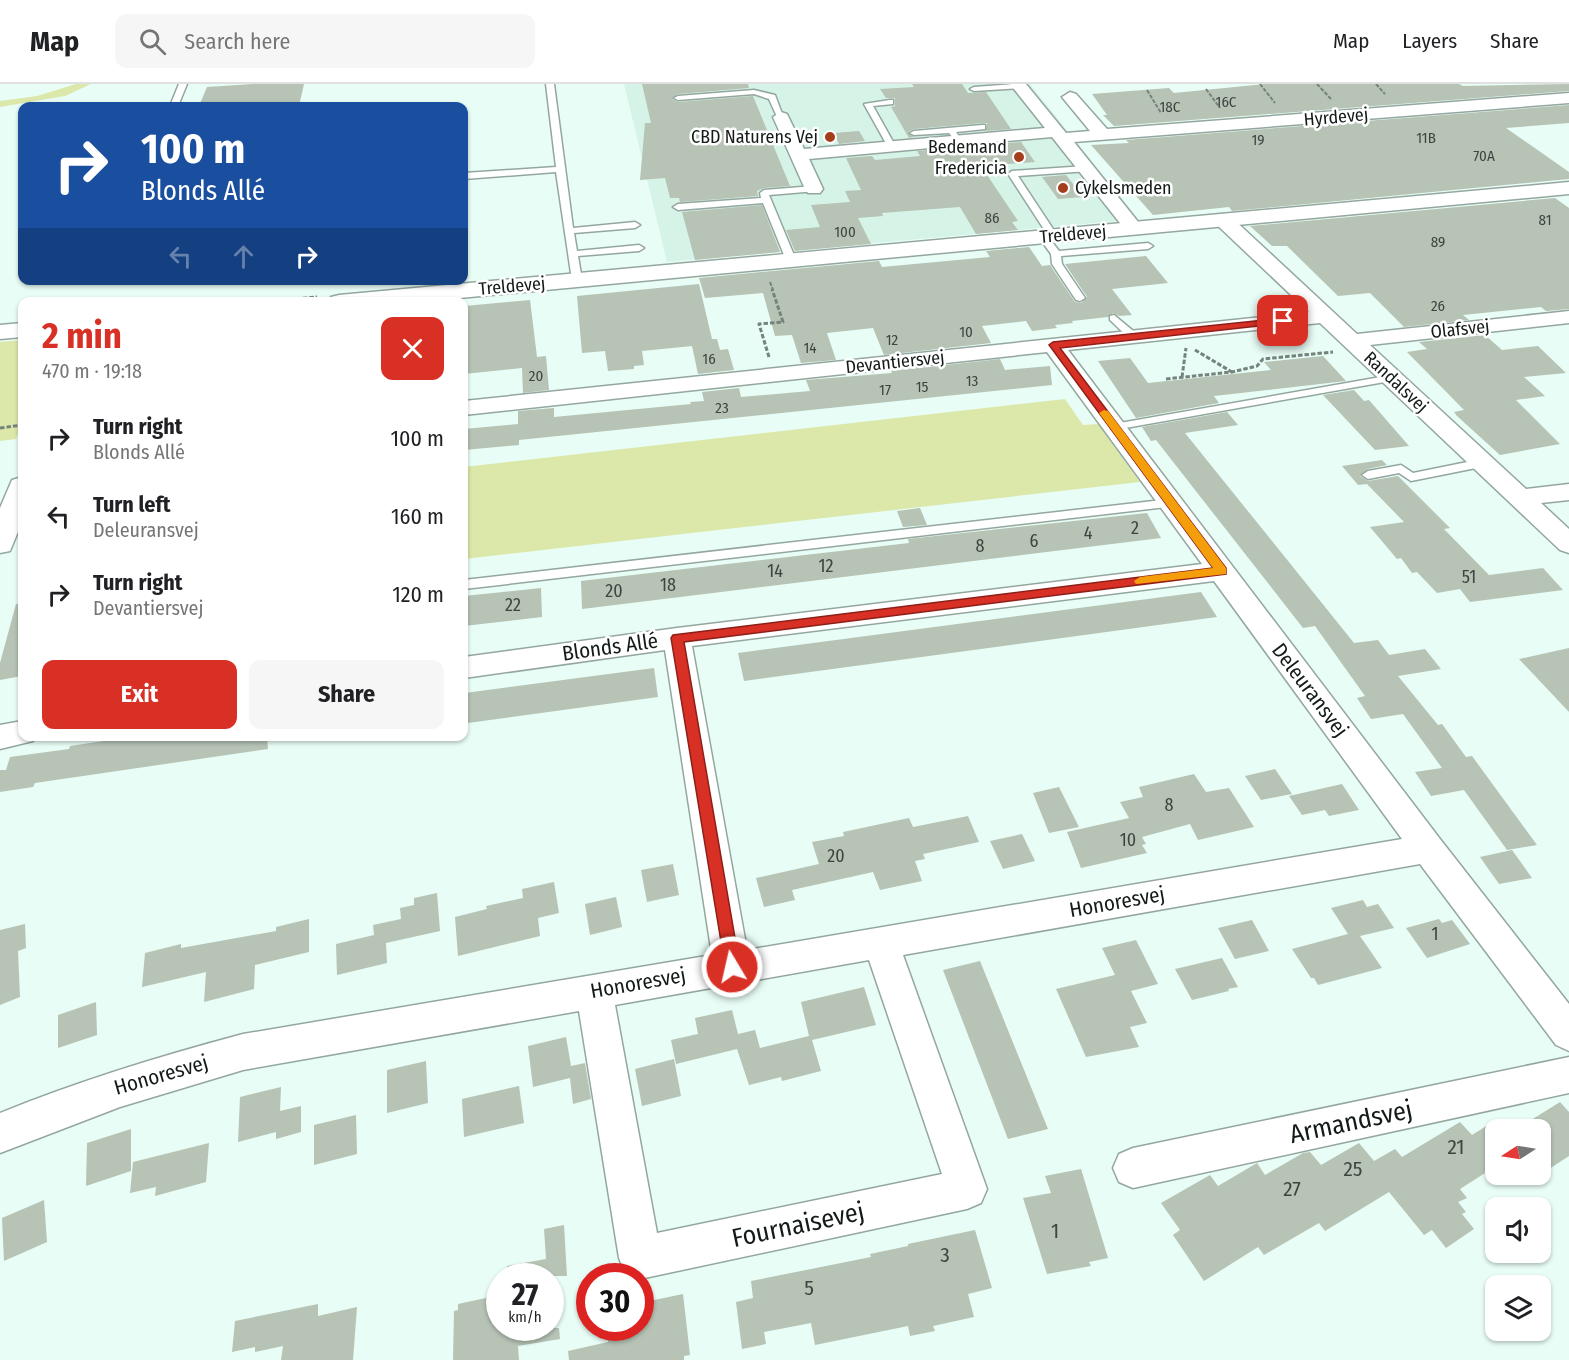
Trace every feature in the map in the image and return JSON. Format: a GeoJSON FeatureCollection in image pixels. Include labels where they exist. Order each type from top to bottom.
{"type":"FeatureCollection","features":[{"type":"Feature","properties":{"kind":"street"},"geometry":{"type":"LineString","coordinates":[[1019,85],[1134,228]]}},
{"type":"Feature","properties":{"kind":"street"},"geometry":{"type":"LineString","coordinates":[[1070,97],[1103,135]]}},
{"type":"Feature","properties":{"kind":"street","name":"Hyrdevej"},"geometry":{"type":"LineString","coordinates":[[799,155],[892,147],[955,135],[1103,135],[1569,98]]}},
{"type":"Feature","properties":{"kind":"street"},"geometry":{"type":"LineString","coordinates":[[781,117],[814,189]]}},
{"type":"Feature","properties":{"kind":"street","name":"Treldevej"},"geometry":{"type":"LineString","coordinates":[[393,297],[791,260],[1050,242],[1098,231],[1569,188]]}},
{"type":"Feature","properties":{"kind":"street","name":"Randalsvej"},"geometry":{"type":"LineString","coordinates":[[1223,220],[1569,544]]}},
{"type":"Feature","properties":{"kind":"street","name":"Devantiersvej"},"geometry":{"type":"LineString","coordinates":[[468,408],[1326,316]]}},
{"type":"Feature","properties":{"kind":"street","name":"Olafsvej"},"geometry":{"type":"LineString","coordinates":[[1356,345],[1569,317]]}},
{"type":"Feature","properties":{"kind":"street"},"geometry":{"type":"LineString","coordinates":[[0,332],[18,330]]}},
{"type":"Feature","properties":{"kind":"street","name":"Deleuransvej"},"geometry":{"type":"LineString","coordinates":[[1053,345],[1428,849],[1569,1033]]}},
{"type":"Feature","properties":{"kind":"street"},"geometry":{"type":"LineString","coordinates":[[1520,498],[1569,492]]}},
{"type":"Feature","properties":{"kind":"street"},"geometry":{"type":"LineString","coordinates":[[0,544],[18,497]]}},
{"type":"Feature","properties":{"kind":"street","name":"Blonds Allé"},"geometry":{"type":"LineString","coordinates":[[468,666],[677,638],[1221,571]]}},
{"type":"Feature","properties":{"kind":"street"},"geometry":{"type":"LineString","coordinates":[[677,638],[732,967]]}},
{"type":"Feature","properties":{"kind":"street"},"geometry":{"type":"LineString","coordinates":[[0,737],[18,734]]}},
{"type":"Feature","properties":{"kind":"street","name":"Honoresvej"},"geometry":{"type":"LineString","coordinates":[[0,1133],[100,1093],[169,1071],[243,1052],[1428,849]]}},
{"type":"Feature","properties":{"kind":"street","name":"Fournaisevej"},"geometry":{"type":"LineString","coordinates":[[594,991],[640,1258],[967,1189],[881,943]]}},
{"type":"Feature","properties":{"kind":"street","name":"Armandsvej"},"geometry":{"type":"LineString","coordinates":[[1133,1168],[1569,1075]]}},
{"type":"Feature","properties":{"kind":"lane"},"geometry":{"type":"LineString","coordinates":[[176,102],[183,84]]}},
{"type":"Feature","properties":{"kind":"lane","name":"Treldevej"},"geometry":{"type":"LineString","coordinates":[[550,84],[577,280]]}},
{"type":"Feature","properties":{"kind":"lane"},"geometry":{"type":"LineString","coordinates":[[974,89],[1019,85]]}},
{"type":"Feature","properties":{"kind":"lane"},"geometry":{"type":"LineString","coordinates":[[678,98],[754,92],[772,97],[781,117]]}},
{"type":"Feature","properties":{"kind":"lane"},"geometry":{"type":"LineString","coordinates":[[890,102],[868,104],[892,147]]}},
{"type":"Feature","properties":{"kind":"lane"},"geometry":{"type":"LineString","coordinates":[[914,133],[955,135],[982,127]]}},
{"type":"Feature","properties":{"kind":"lane"},"geometry":{"type":"LineString","coordinates":[[468,176],[561,169]]}},
{"type":"Feature","properties":{"kind":"lane"},"geometry":{"type":"LineString","coordinates":[[1080,298],[1056,264],[1050,242],[1012,174],[1086,169]]}},
{"type":"Feature","properties":{"kind":"lane"},"geometry":{"type":"LineString","coordinates":[[791,260],[764,193],[814,189]]}},
{"type":"Feature","properties":{"kind":"lane"},"geometry":{"type":"LineString","coordinates":[[678,207],[767,200]]}},
{"type":"Feature","properties":{"kind":"lane"},"geometry":{"type":"LineString","coordinates":[[569,231],[635,225]]}},
{"type":"Feature","properties":{"kind":"lane"},"geometry":{"type":"LineString","coordinates":[[1098,231],[1112,250]]}},
{"type":"Feature","properties":{"kind":"lane"},"geometry":{"type":"LineString","coordinates":[[1050,242],[1112,250],[1148,246]]}},
{"type":"Feature","properties":{"kind":"lane"},"geometry":{"type":"LineString","coordinates":[[573,254],[639,248]]}},
{"type":"Feature","properties":{"kind":"lane"},"geometry":{"type":"LineString","coordinates":[[1114,318],[1134,337]]}},
{"type":"Feature","properties":{"kind":"lane"},"geometry":{"type":"LineString","coordinates":[[1114,427],[1392,378]]}},
{"type":"Feature","properties":{"kind":"lane"},"geometry":{"type":"LineString","coordinates":[[1368,476],[1401,469],[1411,477],[1482,463]]}},
{"type":"Feature","properties":{"kind":"lane"},"geometry":{"type":"LineString","coordinates":[[468,585],[1171,503]]}},
{"type":"Feature","properties":{"kind":"path"},"geometry":{"type":"LineString","coordinates":[[764,263],[783,322],[759,324],[775,375]]}},
{"type":"Feature","properties":{"kind":"path"},"geometry":{"type":"LineString","coordinates":[[1182,377],[1187,345],[1232,372]]}},
{"type":"Feature","properties":{"kind":"path"},"geometry":{"type":"LineString","coordinates":[[1166,380],[1232,372],[1257,366],[1263,359],[1356,345]]}},
{"type":"Feature","properties":{"kind":"path"},"geometry":{"type":"LineString","coordinates":[[0,428],[18,426]]}},
{"type":"Feature","properties":{"kind":"shaded area"},"geometry":{"type":"Polygon","coordinates":[[[624,84],[1030,84],[1138,219],[667,262],[624,84]]]}},
{"type":"Feature","properties":{"kind":"green space"},"geometry":{"type":"Polygon","coordinates":[[[76,84],[91,84],[65,96],[18,102],[18,104],[0,107],[0,101],[37,96],[76,84]]]}},
{"type":"Feature","properties":{"kind":"green space"},"geometry":{"type":"Polygon","coordinates":[[[18,340],[18,434],[16,439],[0,441],[0,342],[18,340]]]}},
{"type":"Feature","properties":{"kind":"green space"},"geometry":{"type":"Polygon","coordinates":[[[1065,399],[1083,425],[1098,424],[1140,482],[468,559],[468,467],[1065,399]]]}},
{"type":"Feature","properties":{"kind":"building"},"geometry":{"type":"Polygon","coordinates":[[[304,84],[300,102],[201,102],[207,87],[304,84]]]}},
{"type":"Feature","properties":{"kind":"building"},"geometry":{"type":"Polygon","coordinates":[[[642,84],[748,84],[749,88],[678,94],[672,99],[678,102],[753,96],[790,186],[764,188],[757,191],[758,196],[680,202],[679,198],[670,198],[665,178],[640,180],[645,123],[651,123],[642,84]]]}},
{"type":"Feature","properties":{"kind":"building"},"geometry":{"type":"Polygon","coordinates":[[[912,84],[962,84],[968,93],[986,92],[1011,129],[986,131],[987,123],[982,123],[914,129],[908,132],[914,137],[909,138],[891,107],[895,106],[895,98],[886,98],[880,89],[914,87],[912,84]]]}},
{"type":"Feature","properties":{"kind":"building"},"geometry":{"type":"Polygon","coordinates":[[[1265,84],[1459,84],[1463,86],[1569,84],[1569,91],[1114,126],[1103,115],[1107,115],[1092,94],[1169,88],[1174,93],[1265,84]]]}},
{"type":"Feature","properties":{"kind":"building"},"geometry":{"type":"Polygon","coordinates":[[[1569,105],[1569,123],[1506,128],[1569,172],[1569,179],[1232,211],[1229,207],[1153,215],[1091,145],[1129,143],[1126,140],[1569,105]]]}},
{"type":"Feature","properties":{"kind":"building"},"geometry":{"type":"Polygon","coordinates":[[[859,131],[865,141],[839,144],[834,133],[859,131]]]}},
{"type":"Feature","properties":{"kind":"building"},"geometry":{"type":"Polygon","coordinates":[[[1021,142],[1035,162],[981,166],[1018,221],[1012,222],[1018,230],[976,234],[960,207],[882,213],[883,216],[858,218],[871,244],[795,251],[786,230],[820,227],[811,205],[850,202],[845,191],[861,190],[846,158],[872,156],[875,160],[920,156],[917,151],[1021,142]]]}},
{"type":"Feature","properties":{"kind":"building","name":"Cykelsmeden"},"geometry":{"type":"Polygon","coordinates":[[[1066,175],[1083,197],[1058,199],[1042,177],[1066,175]]]}},
{"type":"Feature","properties":{"kind":"building"},"geometry":{"type":"Polygon","coordinates":[[[1555,198],[1569,208],[1569,309],[1546,311],[1541,307],[1463,315],[1469,320],[1404,327],[1370,293],[1338,296],[1287,246],[1272,246],[1250,226],[1555,198]]]}},
{"type":"Feature","properties":{"kind":"building"},"geometry":{"type":"Polygon","coordinates":[[[762,205],[780,252],[695,260],[682,212],[762,205]]]}},
{"type":"Feature","properties":{"kind":"building"},"geometry":{"type":"Polygon","coordinates":[[[1029,247],[1042,266],[1050,265],[1075,302],[1081,303],[1087,297],[1065,264],[1146,256],[1168,283],[1112,289],[1132,315],[1119,316],[1113,313],[1108,317],[1072,321],[1073,323],[1055,325],[1057,328],[1032,331],[1026,321],[982,326],[991,343],[884,355],[873,328],[827,333],[836,360],[801,363],[792,335],[775,336],[763,293],[705,298],[699,278],[879,261],[882,267],[990,257],[986,251],[1029,247]]]}},
{"type":"Feature","properties":{"kind":"building"},"geometry":{"type":"Polygon","coordinates":[[[699,284],[712,339],[717,339],[720,350],[728,349],[734,370],[698,374],[692,346],[642,351],[644,365],[634,366],[634,369],[608,371],[605,351],[582,353],[577,296],[699,284]]]}},
{"type":"Feature","properties":{"kind":"building"},"geometry":{"type":"Polygon","coordinates":[[[530,300],[537,357],[546,356],[549,390],[523,393],[522,368],[468,374],[468,306],[530,300]]]}},
{"type":"Feature","properties":{"kind":"building"},"geometry":{"type":"Polygon","coordinates":[[[1485,335],[1502,350],[1538,346],[1566,373],[1524,377],[1545,396],[1516,400],[1560,444],[1500,455],[1457,416],[1454,412],[1464,410],[1407,352],[1427,349],[1419,342],[1485,335]]]}},
{"type":"Feature","properties":{"kind":"building"},"geometry":{"type":"Polygon","coordinates":[[[1323,356],[1346,381],[1214,396],[1219,403],[1136,418],[1098,361],[1130,358],[1148,383],[1271,370],[1264,362],[1323,356]]]}},
{"type":"Feature","properties":{"kind":"building"},"geometry":{"type":"Polygon","coordinates":[[[1000,359],[1005,370],[1050,366],[1052,385],[519,440],[519,445],[468,450],[468,429],[518,424],[518,411],[554,408],[554,417],[691,404],[690,402],[704,401],[702,392],[739,388],[741,397],[810,391],[806,380],[892,373],[891,371],[1000,359]]]}},
{"type":"Feature","properties":{"kind":"building"},"geometry":{"type":"Polygon","coordinates":[[[1354,390],[1364,401],[1369,400],[1409,446],[1375,450],[1323,395],[1354,390]]]}},
{"type":"Feature","properties":{"kind":"building"},"geometry":{"type":"Polygon","coordinates":[[[1227,412],[1238,425],[1185,433],[1354,643],[1378,640],[1389,655],[1425,649],[1441,669],[1398,676],[1438,725],[1442,724],[1466,757],[1472,756],[1537,845],[1507,850],[1464,790],[1431,796],[1415,772],[1442,768],[1403,714],[1371,719],[1357,698],[1365,696],[1315,626],[1303,628],[1156,440],[1151,441],[1142,427],[1227,412]]]}},
{"type":"Feature","properties":{"kind":"building"},"geometry":{"type":"Polygon","coordinates":[[[1382,460],[1387,465],[1368,469],[1360,476],[1368,481],[1398,476],[1450,528],[1444,529],[1489,575],[1543,568],[1563,590],[1470,602],[1460,589],[1437,593],[1417,572],[1412,573],[1401,558],[1397,559],[1370,527],[1404,522],[1367,484],[1358,485],[1342,466],[1382,460]]]}},
{"type":"Feature","properties":{"kind":"building"},"geometry":{"type":"Polygon","coordinates":[[[920,508],[927,525],[903,527],[897,511],[920,508]]]}},
{"type":"Feature","properties":{"kind":"building"},"geometry":{"type":"Polygon","coordinates":[[[1147,513],[1161,538],[582,609],[581,581],[909,543],[908,539],[1147,513]]]}},
{"type":"Feature","properties":{"kind":"building"},"geometry":{"type":"Polygon","coordinates":[[[541,588],[542,617],[468,626],[468,596],[541,588]]]}},
{"type":"Feature","properties":{"kind":"building"},"geometry":{"type":"Polygon","coordinates":[[[1201,592],[1217,617],[744,681],[738,653],[1201,592]]]}},
{"type":"Feature","properties":{"kind":"building"},"geometry":{"type":"Polygon","coordinates":[[[16,604],[18,604],[18,677],[0,680],[0,663],[16,604]]]}},
{"type":"Feature","properties":{"kind":"building"},"geometry":{"type":"Polygon","coordinates":[[[1569,648],[1569,712],[1519,659],[1569,648]]]}},
{"type":"Feature","properties":{"kind":"building"},"geometry":{"type":"Polygon","coordinates":[[[654,668],[658,697],[468,723],[468,693],[654,668]]]}},
{"type":"Feature","properties":{"kind":"building"},"geometry":{"type":"Polygon","coordinates":[[[104,741],[267,741],[268,749],[35,783],[33,787],[0,792],[0,770],[6,770],[10,757],[69,749],[70,746],[104,741]]]}},
{"type":"Feature","properties":{"kind":"building"},"geometry":{"type":"Polygon","coordinates":[[[1275,769],[1292,794],[1261,800],[1245,776],[1275,769]]]}},
{"type":"Feature","properties":{"kind":"building"},"geometry":{"type":"Polygon","coordinates":[[[1194,774],[1206,792],[1229,788],[1254,827],[1198,840],[1190,824],[1142,837],[1146,844],[1142,845],[1147,853],[1081,868],[1067,832],[1129,818],[1120,802],[1143,797],[1139,787],[1194,774]]]}},
{"type":"Feature","properties":{"kind":"building"},"geometry":{"type":"Polygon","coordinates":[[[1342,784],[1359,810],[1329,816],[1325,810],[1302,815],[1289,796],[1342,784]]]}},
{"type":"Feature","properties":{"kind":"building"},"geometry":{"type":"Polygon","coordinates":[[[1059,787],[1079,827],[1049,833],[1033,793],[1059,787]]]}},
{"type":"Feature","properties":{"kind":"building"},"geometry":{"type":"Polygon","coordinates":[[[968,816],[979,842],[923,854],[925,859],[915,861],[922,881],[880,890],[873,872],[792,890],[795,900],[764,907],[756,878],[819,864],[812,842],[844,836],[843,832],[909,818],[913,827],[968,816]]]}},
{"type":"Feature","properties":{"kind":"building"},"geometry":{"type":"Polygon","coordinates":[[[1022,834],[1035,861],[1003,869],[990,841],[1022,834]]]}},
{"type":"Feature","properties":{"kind":"building"},"geometry":{"type":"Polygon","coordinates":[[[1512,850],[1532,878],[1499,884],[1480,857],[1512,850]]]}},
{"type":"Feature","properties":{"kind":"building"},"geometry":{"type":"Polygon","coordinates":[[[673,864],[679,895],[647,902],[641,870],[673,864]]]}},
{"type":"Feature","properties":{"kind":"building"},"geometry":{"type":"Polygon","coordinates":[[[554,882],[559,913],[538,918],[540,936],[458,956],[455,917],[487,909],[486,906],[523,898],[522,889],[554,882]]]}},
{"type":"Feature","properties":{"kind":"building"},"geometry":{"type":"Polygon","coordinates":[[[437,893],[440,931],[386,943],[387,963],[337,975],[336,944],[374,935],[373,925],[401,919],[400,908],[414,905],[414,898],[437,893]]]}},
{"type":"Feature","properties":{"kind":"building"},"geometry":{"type":"Polygon","coordinates":[[[616,897],[622,927],[590,935],[585,904],[616,897]]]}},
{"type":"Feature","properties":{"kind":"building"},"geometry":{"type":"Polygon","coordinates":[[[1363,900],[1367,907],[1378,904],[1394,928],[1360,936],[1382,968],[1318,985],[1292,949],[1348,934],[1331,908],[1363,900]]]}},
{"type":"Feature","properties":{"kind":"building"},"geometry":{"type":"Polygon","coordinates":[[[309,919],[309,952],[255,965],[254,989],[204,1002],[206,972],[142,987],[145,953],[181,944],[181,948],[276,931],[276,927],[309,919]]]}},
{"type":"Feature","properties":{"kind":"building"},"geometry":{"type":"Polygon","coordinates":[[[1439,919],[1442,923],[1452,920],[1470,944],[1427,958],[1406,928],[1439,919]]]}},
{"type":"Feature","properties":{"kind":"building"},"geometry":{"type":"Polygon","coordinates":[[[1252,920],[1269,951],[1235,959],[1218,928],[1252,920]]]}},
{"type":"Feature","properties":{"kind":"building"},"geometry":{"type":"Polygon","coordinates":[[[25,924],[26,948],[18,951],[20,997],[0,1005],[0,930],[25,924]]]}},
{"type":"Feature","properties":{"kind":"building"},"geometry":{"type":"Polygon","coordinates":[[[1136,940],[1158,984],[1131,991],[1147,1023],[1130,1027],[1139,1047],[1086,1057],[1056,989],[1115,975],[1102,948],[1136,940]]]}},
{"type":"Feature","properties":{"kind":"building"},"geometry":{"type":"Polygon","coordinates":[[[1222,958],[1238,987],[1192,1000],[1175,969],[1222,958]]]}},
{"type":"Feature","properties":{"kind":"building"},"geometry":{"type":"Polygon","coordinates":[[[980,961],[1048,1129],[1008,1139],[943,970],[980,961]]]}},
{"type":"Feature","properties":{"kind":"building"},"geometry":{"type":"Polygon","coordinates":[[[864,987],[876,1025],[812,1040],[821,1071],[782,1081],[781,1077],[749,1085],[737,1049],[676,1064],[671,1040],[698,1034],[695,1018],[732,1010],[738,1034],[755,1030],[760,1048],[809,1036],[801,1002],[864,987]]]}},
{"type":"Feature","properties":{"kind":"building"},"geometry":{"type":"Polygon","coordinates":[[[96,1002],[97,1035],[58,1048],[58,1015],[96,1002]]]}},
{"type":"Feature","properties":{"kind":"building"},"geometry":{"type":"Polygon","coordinates":[[[566,1037],[571,1066],[585,1063],[591,1099],[573,1104],[570,1078],[533,1087],[528,1046],[566,1037]]]}},
{"type":"Feature","properties":{"kind":"building"},"geometry":{"type":"Polygon","coordinates":[[[674,1059],[681,1096],[642,1106],[635,1069],[674,1059]]]}},
{"type":"Feature","properties":{"kind":"building"},"geometry":{"type":"Polygon","coordinates":[[[426,1061],[428,1103],[387,1113],[387,1070],[426,1061]]]}},
{"type":"Feature","properties":{"kind":"building"},"geometry":{"type":"Polygon","coordinates":[[[519,1086],[524,1123],[464,1137],[462,1099],[519,1086]]]}},
{"type":"Feature","properties":{"kind":"building"},"geometry":{"type":"Polygon","coordinates":[[[281,1087],[280,1111],[301,1106],[301,1132],[276,1139],[276,1132],[238,1142],[240,1097],[281,1087]]]}},
{"type":"Feature","properties":{"kind":"building"},"geometry":{"type":"Polygon","coordinates":[[[1560,1102],[1569,1112],[1569,1156],[1551,1168],[1551,1119],[1533,1119],[1560,1102]]]}},
{"type":"Feature","properties":{"kind":"building"},"geometry":{"type":"Polygon","coordinates":[[[356,1115],[357,1154],[314,1165],[314,1125],[356,1115]]]}},
{"type":"Feature","properties":{"kind":"building"},"geometry":{"type":"Polygon","coordinates":[[[1460,1122],[1472,1135],[1485,1127],[1485,1173],[1460,1189],[1467,1198],[1458,1202],[1466,1212],[1462,1214],[1474,1229],[1446,1248],[1432,1230],[1424,1235],[1389,1192],[1325,1231],[1319,1223],[1264,1255],[1258,1247],[1204,1281],[1173,1235],[1180,1230],[1161,1203],[1210,1175],[1218,1186],[1257,1163],[1265,1175],[1303,1153],[1310,1152],[1321,1165],[1359,1143],[1374,1161],[1395,1149],[1402,1157],[1460,1122]]]}},
{"type":"Feature","properties":{"kind":"building"},"geometry":{"type":"Polygon","coordinates":[[[131,1129],[131,1171],[86,1186],[87,1143],[131,1129]]]}},
{"type":"Feature","properties":{"kind":"building"},"geometry":{"type":"Polygon","coordinates":[[[209,1143],[206,1182],[155,1196],[156,1187],[130,1193],[133,1162],[209,1143]]]}},
{"type":"Feature","properties":{"kind":"building"},"geometry":{"type":"Polygon","coordinates":[[[1081,1169],[1108,1258],[1089,1262],[1091,1266],[1047,1274],[1023,1198],[1051,1193],[1045,1176],[1081,1169]]]}},
{"type":"Feature","properties":{"kind":"building"},"geometry":{"type":"Polygon","coordinates":[[[44,1200],[47,1242],[4,1261],[2,1218],[44,1200]]]}},
{"type":"Feature","properties":{"kind":"building"},"geometry":{"type":"Polygon","coordinates":[[[564,1225],[567,1276],[564,1276],[564,1263],[524,1263],[546,1259],[544,1229],[564,1225]]]}},
{"type":"Feature","properties":{"kind":"building"},"geometry":{"type":"Polygon","coordinates":[[[975,1230],[992,1288],[968,1294],[974,1317],[933,1326],[935,1331],[910,1336],[908,1326],[815,1345],[811,1323],[764,1332],[766,1344],[742,1349],[736,1302],[753,1298],[751,1281],[871,1257],[870,1254],[908,1246],[908,1244],[975,1230]]]}},
{"type":"Feature","properties":{"kind":"building"},"geometry":{"type":"Polygon","coordinates":[[[683,1294],[690,1355],[684,1356],[684,1360],[569,1360],[568,1351],[608,1341],[654,1341],[654,1300],[683,1294]]]}},
{"type":"Feature","properties":{"kind":"building"},"geometry":{"type":"Polygon","coordinates":[[[486,1298],[486,1341],[548,1341],[518,1346],[519,1360],[453,1360],[454,1311],[458,1310],[458,1304],[486,1298]]]}},
{"type":"Feature","properties":{"kind":"building"},"geometry":{"type":"Polygon","coordinates":[[[318,1304],[318,1316],[357,1307],[353,1360],[281,1360],[283,1346],[255,1352],[255,1347],[232,1352],[235,1321],[318,1304]]]}},
{"type":"Feature","properties":{"kind":"slow traffic"},"geometry":{"type":"LineString","coordinates":[[1104,413],[1221,571],[1140,581]]}},
{"type":"Feature","properties":{"kind":"place","name":"CBD Naturens Vej"},"geometry":{"type":"Point","coordinates":[830,137]}},
{"type":"Feature","properties":{"kind":"place","name":"Bedemand Fredericia"},"geometry":{"type":"Point","coordinates":[1019,157]}},
{"type":"Feature","properties":{"kind":"place","name":"Cykelsmeden"},"geometry":{"type":"Point","coordinates":[1063,188]}},
{"type":"Feature","properties":{"kind":"route"},"geometry":{"type":"LineString","coordinates":[[732,967],[677,638],[1221,571],[1053,345],[1283,321]]}}]}
